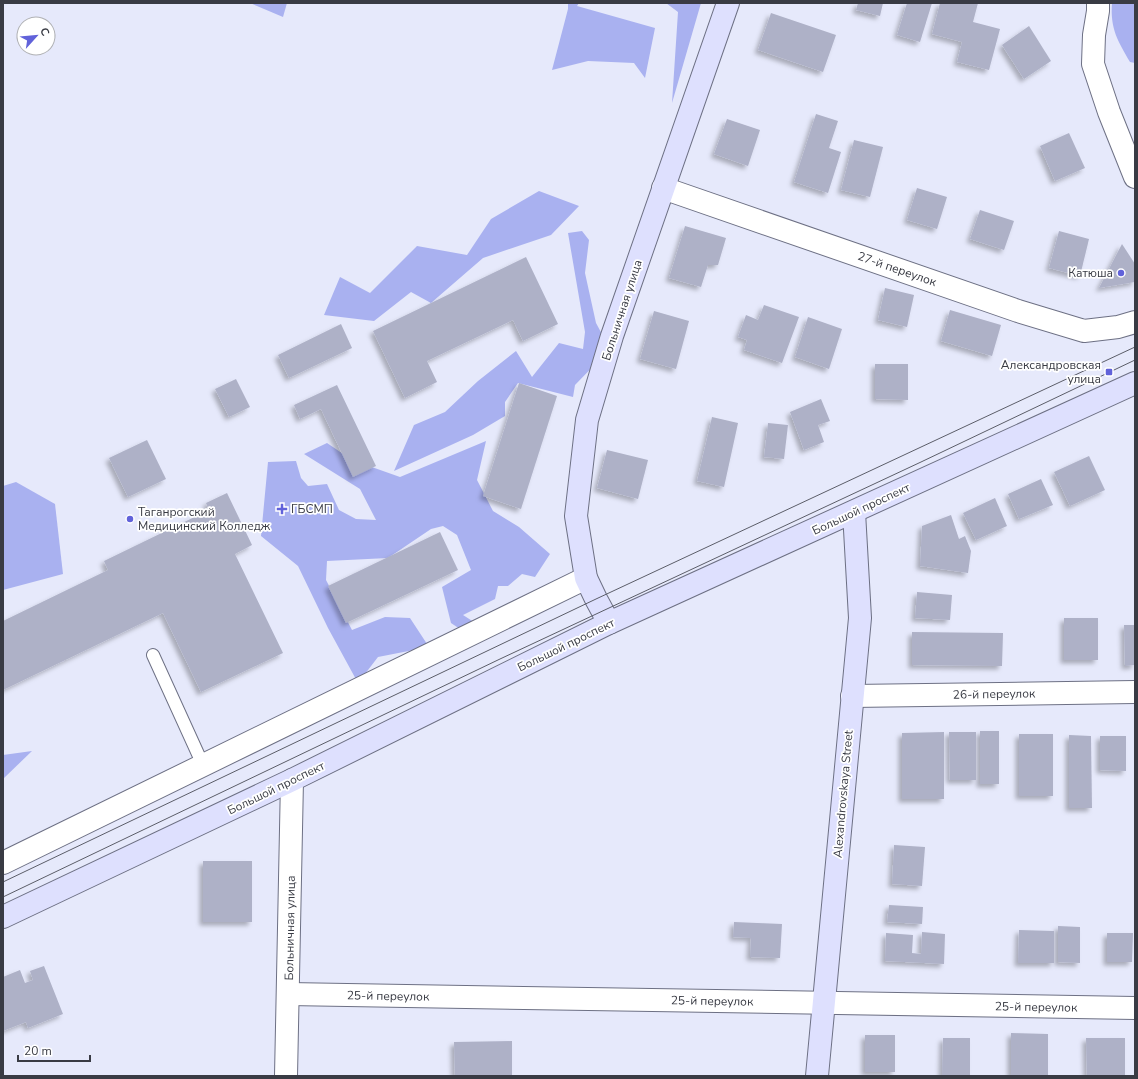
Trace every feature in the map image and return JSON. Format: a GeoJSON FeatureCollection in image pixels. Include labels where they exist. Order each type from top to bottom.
{"type":"FeatureCollection","features":[{"type":"Feature","properties":{"kind":"main road","name":"Больничная улица"},"geometry":{"type":"LineString","coordinates":[[609,623],[586,578],[576,516],[588,420],[612,336],[728,3]]}},
{"type":"Feature","properties":{"kind":"main road","name":"Большой проспект"},"geometry":{"type":"LineString","coordinates":[[3,917],[292,780],[609,623],[1135,383]]}},
{"type":"Feature","properties":{"kind":"main road","name":"Alexandrovskaya Street"},"geometry":{"type":"LineString","coordinates":[[817,1076],[860,618],[854,512]]}},
{"type":"Feature","properties":{"kind":"street"},"geometry":{"type":"LineString","coordinates":[[1098,3],[1094,35],[1093,64],[1108,112],[1135,176]]}},
{"type":"Feature","properties":{"kind":"street","name":"27-й переулок"},"geometry":{"type":"LineString","coordinates":[[663,188],[1018,311],[1084,331],[1118,327],[1135,322]]}},
{"type":"Feature","properties":{"kind":"street"},"geometry":{"type":"LineString","coordinates":[[3,863],[586,578]]}},
{"type":"Feature","properties":{"kind":"street","name":"26-й переулок"},"geometry":{"type":"LineString","coordinates":[[852,696],[1135,692]]}},
{"type":"Feature","properties":{"kind":"street","name":"Больничная улица"},"geometry":{"type":"LineString","coordinates":[[286,1076],[292,780]]}},
{"type":"Feature","properties":{"kind":"street","name":"25-й переулок"},"geometry":{"type":"LineString","coordinates":[[288,994],[1135,1008]]}},
{"type":"Feature","properties":{"kind":"lane"},"geometry":{"type":"LineString","coordinates":[[153,655],[203,765]]}},
{"type":"Feature","properties":{"kind":"shaded area"},"geometry":{"type":"Polygon","coordinates":[[[250,3],[287,3],[283,17],[250,3]]]}},
{"type":"Feature","properties":{"kind":"shaded area"},"geometry":{"type":"Polygon","coordinates":[[[568,3],[579,3],[577,6],[655,28],[645,78],[634,63],[588,61],[552,70],[568,9],[568,3]]]}},
{"type":"Feature","properties":{"kind":"shaded area"},"geometry":{"type":"Polygon","coordinates":[[[666,3],[701,3],[672,103],[678,12],[666,3]]]}},
{"type":"Feature","properties":{"kind":"shaded area"},"geometry":{"type":"Polygon","coordinates":[[[1112,3],[1135,3],[1135,63],[1130,62],[1116,34],[1112,20],[1112,3]]]}},
{"type":"Feature","properties":{"kind":"shaded area"},"geometry":{"type":"Polygon","coordinates":[[[539,191],[579,206],[551,235],[483,258],[431,303],[411,292],[374,321],[324,315],[340,277],[370,293],[417,246],[467,255],[491,219],[539,191]]]}},
{"type":"Feature","properties":{"kind":"shaded area"},"geometry":{"type":"Polygon","coordinates":[[[582,231],[589,240],[585,273],[596,323],[610,349],[575,385],[573,397],[518,383],[505,402],[505,416],[473,435],[394,471],[414,425],[445,412],[478,381],[516,351],[532,377],[559,343],[583,349],[585,332],[568,233],[582,231]]]}},
{"type":"Feature","properties":{"kind":"shaded area"},"geometry":{"type":"Polygon","coordinates":[[[486,441],[477,480],[493,511],[519,527],[550,554],[535,577],[522,574],[508,586],[498,586],[495,599],[463,615],[477,624],[460,629],[451,623],[442,587],[471,570],[457,535],[443,526],[431,529],[388,558],[327,561],[326,580],[352,630],[385,617],[410,618],[429,647],[378,657],[358,683],[328,628],[298,566],[261,536],[268,462],[296,461],[301,478],[308,486],[327,484],[339,510],[356,519],[376,520],[360,489],[304,454],[327,443],[352,460],[400,477],[486,441]]]}},
{"type":"Feature","properties":{"kind":"shaded area"},"geometry":{"type":"Polygon","coordinates":[[[16,482],[55,504],[63,574],[3,590],[3,486],[16,482]]]}},
{"type":"Feature","properties":{"kind":"shaded area"},"geometry":{"type":"Polygon","coordinates":[[[32,751],[3,779],[3,755],[32,751]]]}},
{"type":"Feature","properties":{"kind":"building"},"geometry":{"type":"Polygon","coordinates":[[[858,3],[883,3],[880,16],[856,10],[858,3]]]}},
{"type":"Feature","properties":{"kind":"building"},"geometry":{"type":"Polygon","coordinates":[[[907,3],[932,3],[920,42],[897,35],[907,3]]]}},
{"type":"Feature","properties":{"kind":"building"},"geometry":{"type":"Polygon","coordinates":[[[940,3],[978,3],[973,22],[1000,29],[989,70],[957,62],[962,42],[932,34],[940,3]]]}},
{"type":"Feature","properties":{"kind":"building"},"geometry":{"type":"Polygon","coordinates":[[[771,13],[836,35],[823,72],[758,50],[771,13]]]}},
{"type":"Feature","properties":{"kind":"building"},"geometry":{"type":"Polygon","coordinates":[[[1029,26],[1051,61],[1024,79],[1002,45],[1029,26]]]}},
{"type":"Feature","properties":{"kind":"building"},"geometry":{"type":"Polygon","coordinates":[[[816,114],[838,121],[829,148],[841,152],[828,193],[794,182],[816,114]]]}},
{"type":"Feature","properties":{"kind":"building"},"geometry":{"type":"Polygon","coordinates":[[[727,119],[760,130],[748,166],[714,154],[727,119]]]}},
{"type":"Feature","properties":{"kind":"building"},"geometry":{"type":"Polygon","coordinates":[[[1069,133],[1085,168],[1055,181],[1040,146],[1069,133]]]}},
{"type":"Feature","properties":{"kind":"building"},"geometry":{"type":"Polygon","coordinates":[[[854,140],[883,147],[870,197],[841,190],[854,140]]]}},
{"type":"Feature","properties":{"kind":"building"},"geometry":{"type":"Polygon","coordinates":[[[917,188],[947,197],[937,229],[907,220],[917,188]]]}},
{"type":"Feature","properties":{"kind":"building"},"geometry":{"type":"Polygon","coordinates":[[[980,210],[1014,221],[1004,250],[970,239],[980,210]]]}},
{"type":"Feature","properties":{"kind":"building"},"geometry":{"type":"Polygon","coordinates":[[[685,226],[726,238],[718,265],[708,265],[701,287],[669,278],[685,226]]]}},
{"type":"Feature","properties":{"kind":"building"},"geometry":{"type":"Polygon","coordinates":[[[1059,231],[1089,239],[1080,276],[1049,268],[1059,231]]]}},
{"type":"Feature","properties":{"kind":"building","name":"Катюша"},"geometry":{"type":"Polygon","coordinates":[[[1122,244],[1135,264],[1135,282],[1099,288],[1122,244]]]}},
{"type":"Feature","properties":{"kind":"building"},"geometry":{"type":"Polygon","coordinates":[[[526,257],[558,324],[523,341],[513,320],[427,361],[437,382],[405,398],[373,331],[526,257]]]}},
{"type":"Feature","properties":{"kind":"building"},"geometry":{"type":"Polygon","coordinates":[[[885,288],[914,295],[907,327],[878,320],[885,288]]]}},
{"type":"Feature","properties":{"kind":"building"},"geometry":{"type":"Polygon","coordinates":[[[764,305],[799,317],[782,363],[744,350],[747,340],[738,337],[746,315],[758,320],[764,305]]]}},
{"type":"Feature","properties":{"kind":"building"},"geometry":{"type":"Polygon","coordinates":[[[950,310],[1001,325],[992,356],[941,341],[950,310]]]}},
{"type":"Feature","properties":{"kind":"building"},"geometry":{"type":"Polygon","coordinates":[[[654,311],[689,321],[676,369],[640,359],[654,311]]]}},
{"type":"Feature","properties":{"kind":"building"},"geometry":{"type":"Polygon","coordinates":[[[808,317],[842,329],[829,369],[795,357],[808,317]]]}},
{"type":"Feature","properties":{"kind":"building"},"geometry":{"type":"Polygon","coordinates":[[[341,324],[352,348],[289,378],[278,355],[341,324]]]}},
{"type":"Feature","properties":{"kind":"building"},"geometry":{"type":"Polygon","coordinates":[[[875,364],[908,364],[908,400],[875,399],[875,364]]]}},
{"type":"Feature","properties":{"kind":"building"},"geometry":{"type":"Polygon","coordinates":[[[236,379],[250,407],[229,417],[215,389],[236,379]]]}},
{"type":"Feature","properties":{"kind":"building"},"geometry":{"type":"Polygon","coordinates":[[[519,383],[557,396],[521,509],[483,496],[519,383]]]}},
{"type":"Feature","properties":{"kind":"building"},"geometry":{"type":"Polygon","coordinates":[[[337,385],[376,466],[353,477],[321,409],[300,419],[294,405],[337,385]]]}},
{"type":"Feature","properties":{"kind":"building"},"geometry":{"type":"Polygon","coordinates":[[[821,399],[830,421],[818,425],[824,442],[804,450],[790,412],[821,399]]]}},
{"type":"Feature","properties":{"kind":"building"},"geometry":{"type":"Polygon","coordinates":[[[712,417],[738,423],[724,487],[697,481],[712,417]]]}},
{"type":"Feature","properties":{"kind":"building"},"geometry":{"type":"Polygon","coordinates":[[[768,423],[788,425],[784,459],[764,457],[768,423]]]}},
{"type":"Feature","properties":{"kind":"building"},"geometry":{"type":"Polygon","coordinates":[[[147,440],[166,479],[128,497],[109,458],[147,440]]]}},
{"type":"Feature","properties":{"kind":"building"},"geometry":{"type":"Polygon","coordinates":[[[607,450],[648,460],[638,499],[597,488],[607,450]]]}},
{"type":"Feature","properties":{"kind":"building"},"geometry":{"type":"Polygon","coordinates":[[[1089,456],[1105,490],[1070,506],[1054,472],[1089,456]]]}},
{"type":"Feature","properties":{"kind":"building"},"geometry":{"type":"Polygon","coordinates":[[[1041,479],[1053,505],[1019,519],[1008,494],[1041,479]]]}},
{"type":"Feature","properties":{"kind":"building"},"geometry":{"type":"Polygon","coordinates":[[[227,493],[252,545],[235,554],[283,653],[201,692],[163,613],[3,690],[3,621],[108,570],[104,561],[209,510],[206,503],[227,493]]]}},
{"type":"Feature","properties":{"kind":"building"},"geometry":{"type":"Polygon","coordinates":[[[995,498],[1007,526],[976,540],[963,513],[995,498]]]}},
{"type":"Feature","properties":{"kind":"building"},"geometry":{"type":"Polygon","coordinates":[[[951,515],[959,539],[965,536],[971,551],[968,573],[920,566],[922,526],[951,515]]]}},
{"type":"Feature","properties":{"kind":"building"},"geometry":{"type":"Polygon","coordinates":[[[440,532],[458,570],[346,623],[328,586],[440,532]]]}},
{"type":"Feature","properties":{"kind":"building"},"geometry":{"type":"Polygon","coordinates":[[[917,592],[952,595],[950,620],[915,618],[917,592]]]}},
{"type":"Feature","properties":{"kind":"building"},"geometry":{"type":"Polygon","coordinates":[[[1064,618],[1098,618],[1098,660],[1064,660],[1064,618]]]}},
{"type":"Feature","properties":{"kind":"building"},"geometry":{"type":"Polygon","coordinates":[[[1124,625],[1135,625],[1135,665],[1125,666],[1124,625]]]}},
{"type":"Feature","properties":{"kind":"building"},"geometry":{"type":"Polygon","coordinates":[[[912,632],[1003,633],[1002,666],[912,665],[912,632]]]}},
{"type":"Feature","properties":{"kind":"building"},"geometry":{"type":"Polygon","coordinates":[[[980,731],[999,731],[999,784],[980,784],[980,731]]]}},
{"type":"Feature","properties":{"kind":"building"},"geometry":{"type":"Polygon","coordinates":[[[944,732],[944,799],[902,799],[902,733],[944,732]]]}},
{"type":"Feature","properties":{"kind":"building"},"geometry":{"type":"Polygon","coordinates":[[[949,732],[976,732],[976,780],[950,780],[949,732]]]}},
{"type":"Feature","properties":{"kind":"building"},"geometry":{"type":"Polygon","coordinates":[[[1019,734],[1053,734],[1053,796],[1019,796],[1019,734]]]}},
{"type":"Feature","properties":{"kind":"building"},"geometry":{"type":"Polygon","coordinates":[[[1069,735],[1091,736],[1092,808],[1069,808],[1069,735]]]}},
{"type":"Feature","properties":{"kind":"building"},"geometry":{"type":"Polygon","coordinates":[[[1100,736],[1126,736],[1126,771],[1100,770],[1100,736]]]}},
{"type":"Feature","properties":{"kind":"building"},"geometry":{"type":"Polygon","coordinates":[[[894,845],[925,847],[922,886],[892,884],[894,845]]]}},
{"type":"Feature","properties":{"kind":"building"},"geometry":{"type":"Polygon","coordinates":[[[203,861],[252,861],[252,922],[203,922],[203,861]]]}},
{"type":"Feature","properties":{"kind":"building"},"geometry":{"type":"Polygon","coordinates":[[[889,905],[923,907],[922,924],[887,922],[889,905]]]}},
{"type":"Feature","properties":{"kind":"building"},"geometry":{"type":"Polygon","coordinates":[[[734,922],[782,924],[780,958],[750,957],[751,938],[733,937],[734,922]]]}},
{"type":"Feature","properties":{"kind":"building"},"geometry":{"type":"Polygon","coordinates":[[[1058,926],[1080,927],[1080,963],[1058,962],[1058,926]]]}},
{"type":"Feature","properties":{"kind":"building"},"geometry":{"type":"Polygon","coordinates":[[[1019,930],[1054,931],[1054,963],[1018,963],[1019,930]]]}},
{"type":"Feature","properties":{"kind":"building"},"geometry":{"type":"Polygon","coordinates":[[[922,932],[945,934],[944,964],[885,961],[886,933],[913,935],[912,953],[921,954],[922,932]]]}},
{"type":"Feature","properties":{"kind":"building"},"geometry":{"type":"Polygon","coordinates":[[[1107,933],[1133,933],[1132,962],[1107,962],[1107,933]]]}},
{"type":"Feature","properties":{"kind":"building"},"geometry":{"type":"Polygon","coordinates":[[[44,966],[63,1014],[28,1028],[26,1022],[3,1031],[3,977],[20,970],[25,983],[33,980],[30,971],[44,966]]]}},
{"type":"Feature","properties":{"kind":"building"},"geometry":{"type":"Polygon","coordinates":[[[1011,1033],[1048,1034],[1048,1075],[1011,1075],[1011,1033]]]}},
{"type":"Feature","properties":{"kind":"building"},"geometry":{"type":"Polygon","coordinates":[[[865,1035],[895,1035],[895,1072],[865,1072],[865,1035]]]}},
{"type":"Feature","properties":{"kind":"building"},"geometry":{"type":"Polygon","coordinates":[[[943,1038],[970,1038],[970,1076],[942,1076],[943,1038]]]}},
{"type":"Feature","properties":{"kind":"building"},"geometry":{"type":"Polygon","coordinates":[[[1086,1038],[1125,1038],[1125,1076],[1087,1076],[1086,1038]]]}},
{"type":"Feature","properties":{"kind":"building"},"geometry":{"type":"Polygon","coordinates":[[[512,1041],[512,1076],[455,1076],[454,1042],[512,1041]]]}},
{"type":"Feature","properties":{"kind":"tram line"},"geometry":{"type":"LineString","coordinates":[[3,882],[596,599],[1135,347]]}},
{"type":"Feature","properties":{"kind":"tram line"},"geometry":{"type":"LineString","coordinates":[[3,897],[500,659],[1135,360]]}},
{"type":"Feature","properties":{"kind":"place","name":"Катюша"},"geometry":{"type":"Point","coordinates":[1121,273]}},
{"type":"Feature","properties":{"kind":"place","name":"Александровская улица"},"geometry":{"type":"Point","coordinates":[1109,372]}},
{"type":"Feature","properties":{"kind":"place","name":"ГБСМП"},"geometry":{"type":"Point","coordinates":[282,509]}},
{"type":"Feature","properties":{"kind":"place","name":"Таганрогский Медицинский Колледж"},"geometry":{"type":"Point","coordinates":[130,519]}}]}
